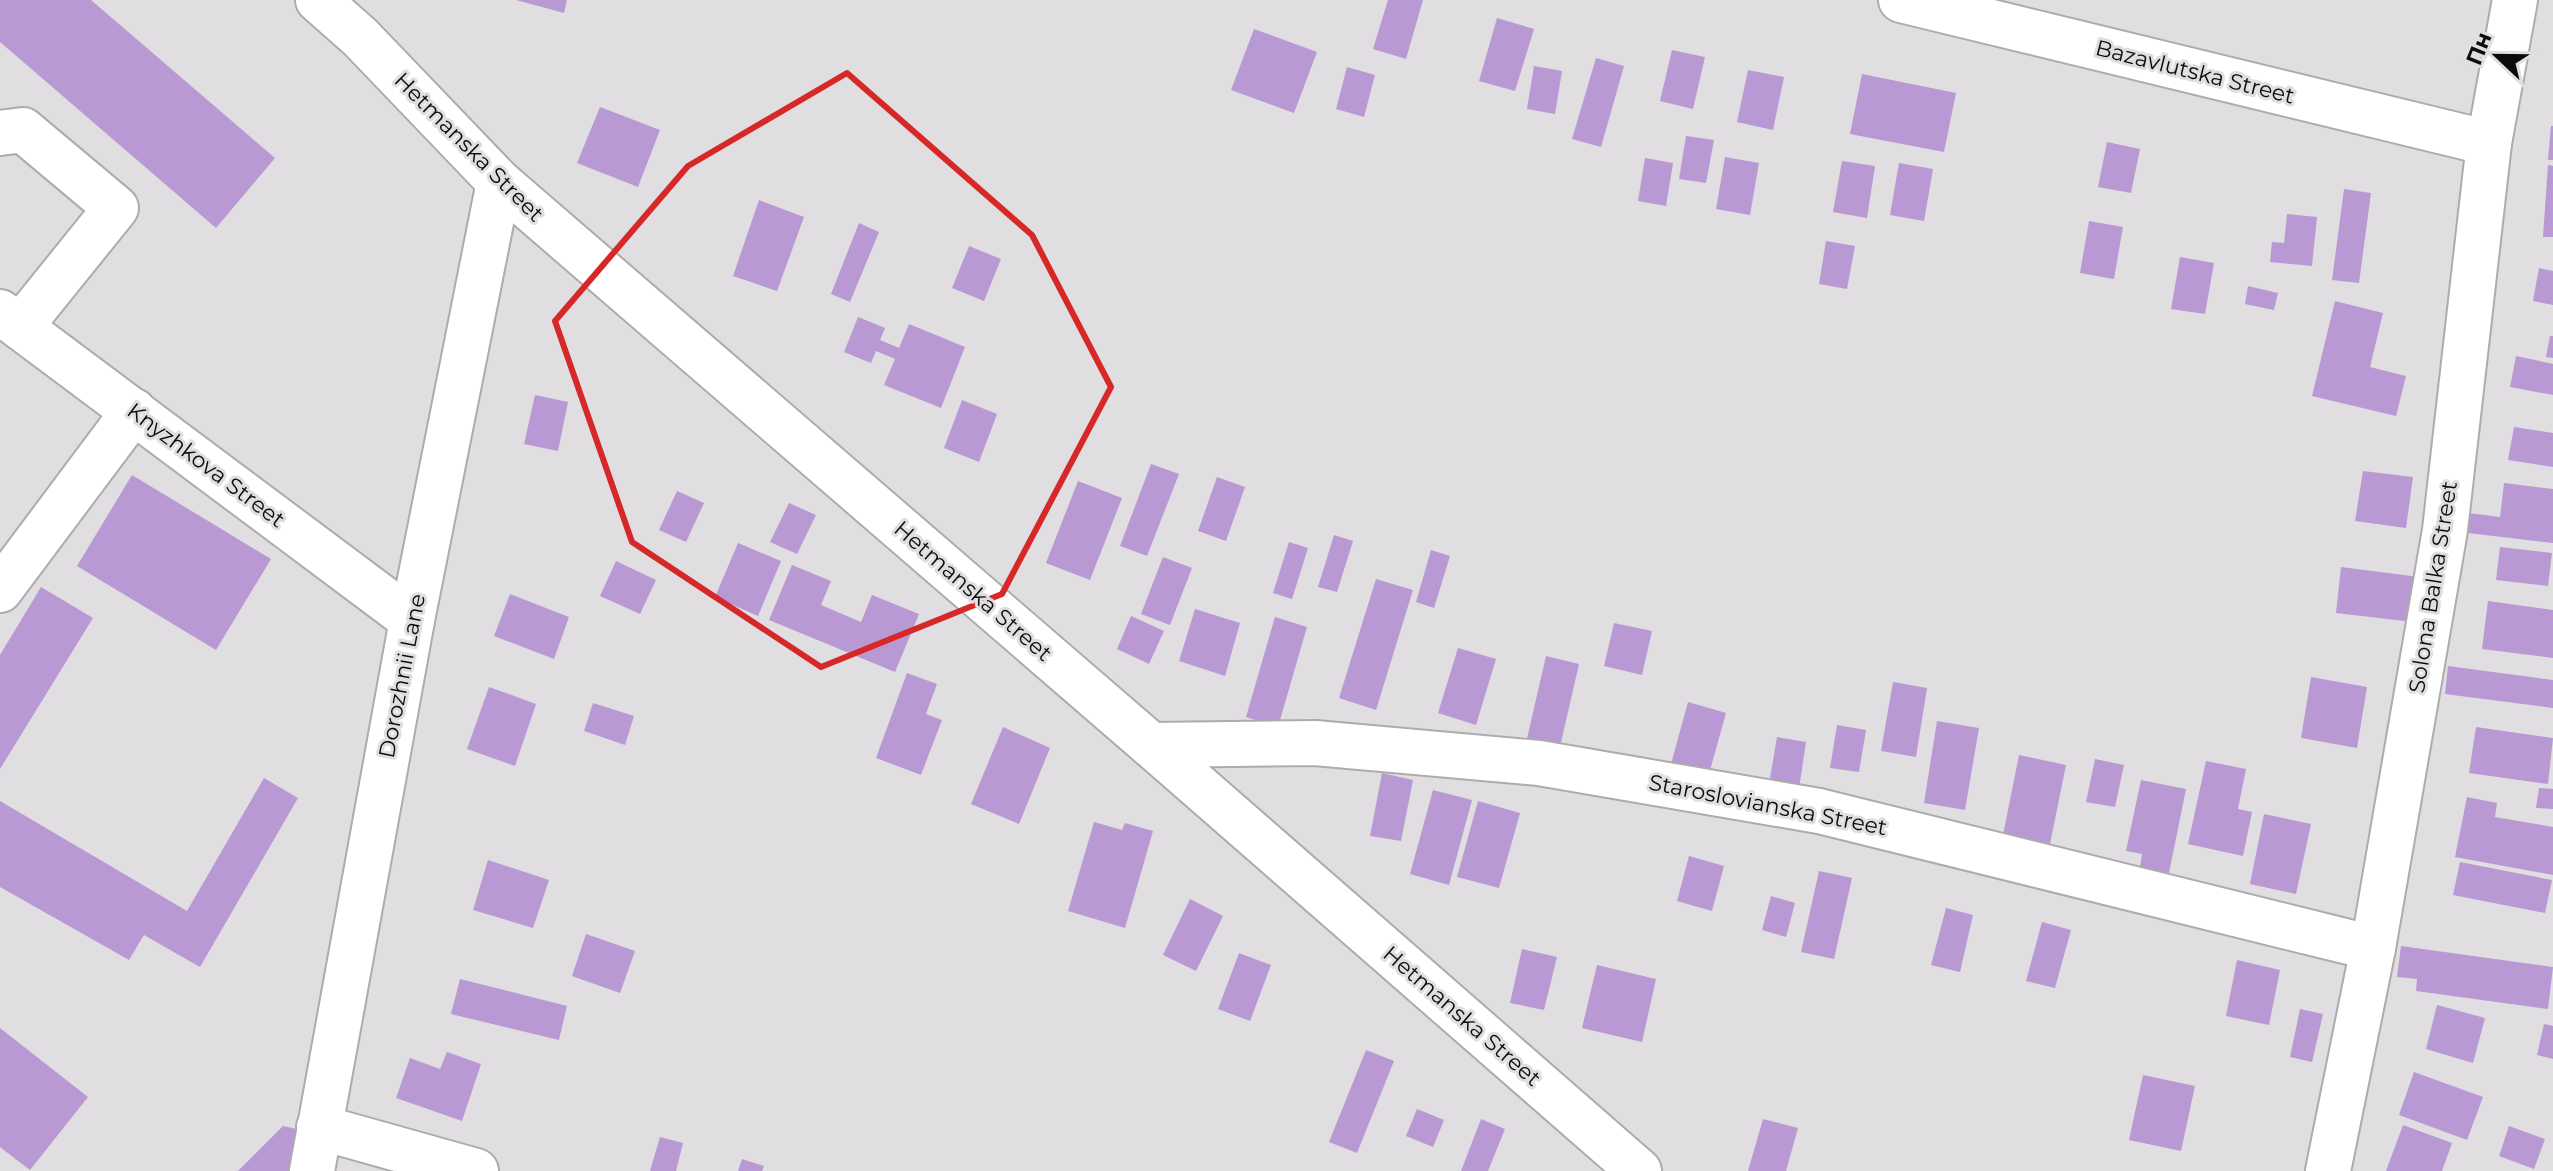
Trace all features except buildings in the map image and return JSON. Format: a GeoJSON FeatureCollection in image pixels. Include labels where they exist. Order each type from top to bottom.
{"type":"FeatureCollection","features":[{"type":"Feature","properties":{"kind":"street","name":"Hetmanska Street"},"geometry":{"type":"LineString","coordinates":[[318,0],[364,18],[499,182],[1639,1171]]}},
{"type":"Feature","properties":{"kind":"street","name":"Bazavlutska Street"},"geometry":{"type":"LineString","coordinates":[[1901,0],[2489,143]]}},
{"type":"Feature","properties":{"kind":"street","name":"Solona Balka Street"},"geometry":{"type":"LineString","coordinates":[[2328,1171],[2373,948],[2445,530],[2489,143],[2515,0]]}},
{"type":"Feature","properties":{"kind":"street"},"geometry":{"type":"LineString","coordinates":[[0,133],[23,130],[116,208],[10,319]]}},
{"type":"Feature","properties":{"kind":"street","name":"Dorozhnii Lane"},"geometry":{"type":"LineString","coordinates":[[312,1171],[412,620],[499,182]]}},
{"type":"Feature","properties":{"kind":"street","name":"Knyzhkova Street"},"geometry":{"type":"LineString","coordinates":[[10,319],[412,620]]}},
{"type":"Feature","properties":{"kind":"street"},"geometry":{"type":"LineString","coordinates":[[0,590],[134,411]]}},
{"type":"Feature","properties":{"kind":"street","name":"Staroslovianska Street"},"geometry":{"type":"LineString","coordinates":[[1151,745],[1315,743],[1539,763],[1819,811],[2373,948]]}},
{"type":"Feature","properties":{"kind":"street"},"geometry":{"type":"LineString","coordinates":[[319,1127],[476,1171]]}},
{"type":"Feature","properties":{"kind":"highlighted area"},"geometry":{"type":"Polygon","coordinates":[[[847,73],[1032,235],[1111,387],[1002,594],[821,667],[632,542],[555,321],[688,166],[847,73]]]}}]}
